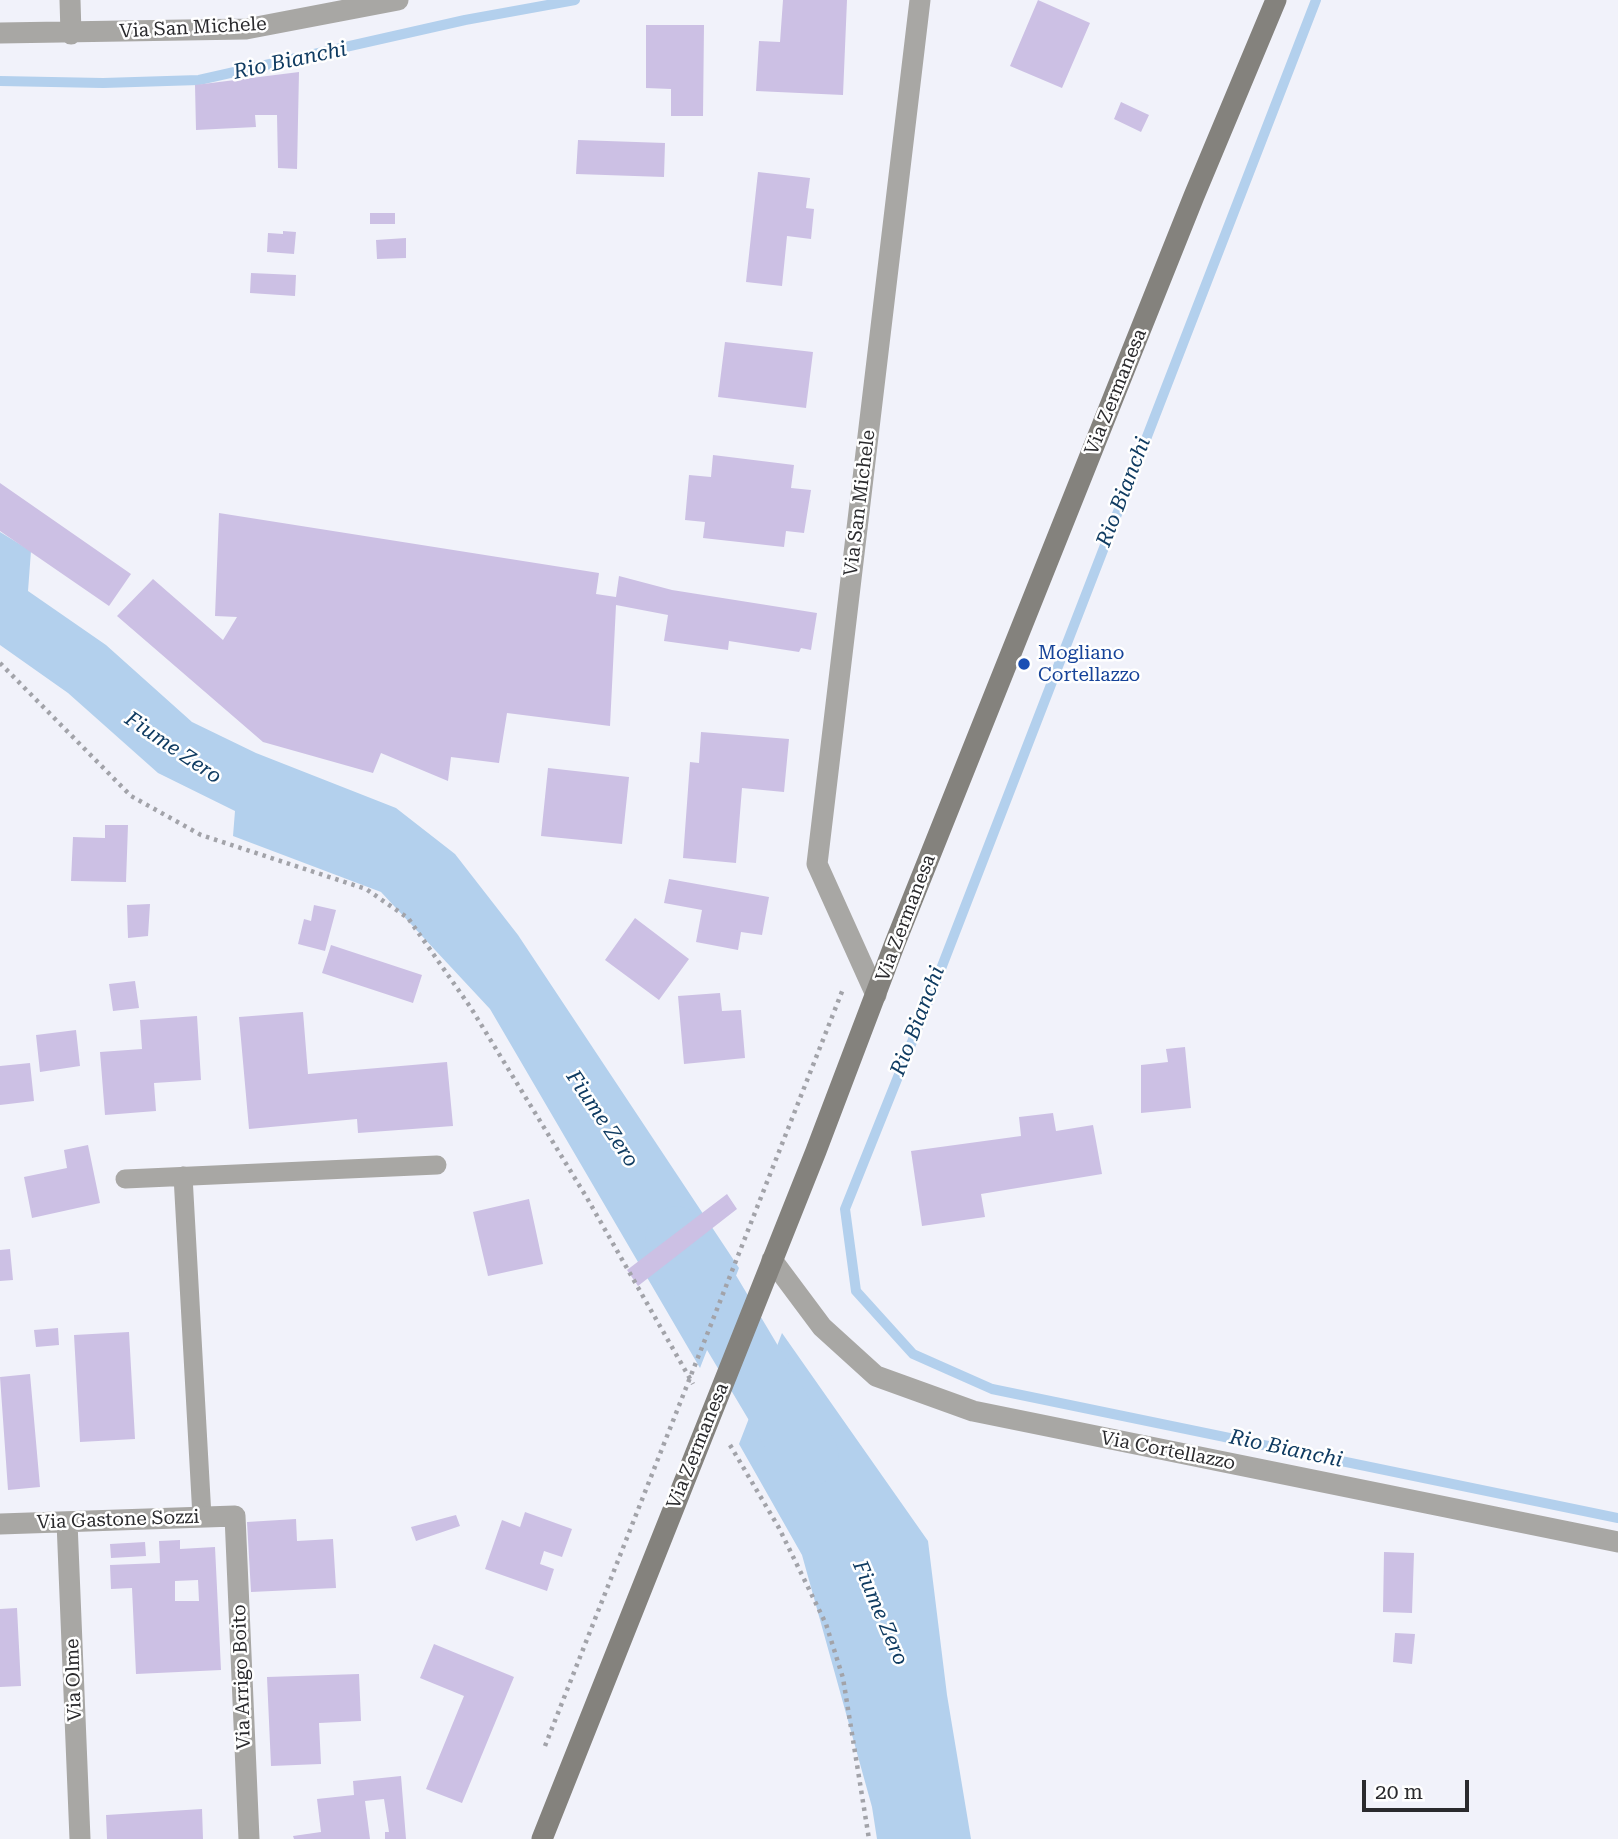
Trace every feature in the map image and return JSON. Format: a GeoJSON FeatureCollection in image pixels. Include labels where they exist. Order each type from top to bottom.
{"type":"FeatureCollection","features":[{"type":"Feature","properties":{"kind":"main road","name":"Via Zermanesa"},"geometry":{"type":"LineString","coordinates":[[542,1839],[1194,196],[1276,0]]}},
{"type":"Feature","properties":{"kind":"street"},"geometry":{"type":"LineString","coordinates":[[69,0],[71,34]]}},
{"type":"Feature","properties":{"kind":"street","name":"Via San Michele"},"geometry":{"type":"LineString","coordinates":[[0,33],[71,34],[246,29],[398,0]]}},
{"type":"Feature","properties":{"kind":"street","name":"Via San Michele"},"geometry":{"type":"LineString","coordinates":[[876,995],[817,864],[920,0]]}},
{"type":"Feature","properties":{"kind":"street","name":"Via Cortellazzo"},"geometry":{"type":"LineString","coordinates":[[772,1260],[822,1327],[876,1376],[973,1411],[1618,1542]]}},
{"type":"Feature","properties":{"kind":"street","name":"Via Gastone Sozzi"},"geometry":{"type":"LineString","coordinates":[[0,1524],[235,1516]]}},
{"type":"Feature","properties":{"kind":"street","name":"Via Arrigo Boito"},"geometry":{"type":"LineString","coordinates":[[235,1516],[249,1839]]}},
{"type":"Feature","properties":{"kind":"street","name":"Via Olme"},"geometry":{"type":"LineString","coordinates":[[67,1522],[80,1839]]}},
{"type":"Feature","properties":{"kind":"lane"},"geometry":{"type":"LineString","coordinates":[[125,1179],[437,1165]]}},
{"type":"Feature","properties":{"kind":"lane"},"geometry":{"type":"LineString","coordinates":[[183,1176],[202,1517]]}},
{"type":"Feature","properties":{"kind":"path"},"geometry":{"type":"LineString","coordinates":[[0,663],[131,796],[201,835],[366,888],[408,918],[500,1055],[587,1198],[709,1415],[779,1528],[826,1624],[843,1678],[869,1839]]}},
{"type":"Feature","properties":{"kind":"path"},"geometry":{"type":"LineString","coordinates":[[542,1753],[688,1376],[857,954]]}},
{"type":"Feature","properties":{"kind":"water"},"geometry":{"type":"Polygon","coordinates":[[[0,532],[31,551],[28,591],[106,645],[192,722],[256,753],[396,808],[455,854],[518,935],[739,1268],[700,1368],[490,1009],[381,892],[233,836],[235,811],[158,773],[68,693],[0,645],[0,532]]]}},
{"type":"Feature","properties":{"kind":"water"},"geometry":{"type":"Polygon","coordinates":[[[782,1333],[928,1541],[947,1695],[971,1839],[877,1839],[872,1807],[802,1555],[739,1444],[782,1333]]]}},
{"type":"Feature","properties":{"kind":"building"},"geometry":{"type":"Polygon","coordinates":[[[783,0],[847,0],[843,95],[756,91],[759,41],[780,42],[783,0]]]}},
{"type":"Feature","properties":{"kind":"building"},"geometry":{"type":"Polygon","coordinates":[[[1038,0],[1090,23],[1062,88],[1010,66],[1038,0]]]}},
{"type":"Feature","properties":{"kind":"building"},"geometry":{"type":"Polygon","coordinates":[[[646,25],[704,25],[703,116],[671,116],[671,89],[646,88],[646,25]]]}},
{"type":"Feature","properties":{"kind":"building"},"geometry":{"type":"Polygon","coordinates":[[[299,72],[297,169],[278,168],[277,115],[255,115],[256,127],[196,130],[195,85],[299,72]]]}},
{"type":"Feature","properties":{"kind":"building"},"geometry":{"type":"Polygon","coordinates":[[[1121,102],[1149,115],[1141,132],[1114,119],[1121,102]]]}},
{"type":"Feature","properties":{"kind":"building"},"geometry":{"type":"Polygon","coordinates":[[[578,140],[665,143],[664,177],[576,174],[578,140]]]}},
{"type":"Feature","properties":{"kind":"building"},"geometry":{"type":"Polygon","coordinates":[[[758,172],[810,178],[806,208],[814,209],[811,239],[787,236],[782,286],[746,282],[758,172]]]}},
{"type":"Feature","properties":{"kind":"building"},"geometry":{"type":"Polygon","coordinates":[[[370,213],[395,213],[395,224],[370,224],[370,213]]]}},
{"type":"Feature","properties":{"kind":"building"},"geometry":{"type":"Polygon","coordinates":[[[283,231],[296,232],[294,254],[267,252],[268,233],[283,234],[283,231]]]}},
{"type":"Feature","properties":{"kind":"building"},"geometry":{"type":"Polygon","coordinates":[[[406,238],[406,258],[377,259],[376,240],[406,238]]]}},
{"type":"Feature","properties":{"kind":"building"},"geometry":{"type":"Polygon","coordinates":[[[251,273],[296,275],[295,296],[250,293],[251,273]]]}},
{"type":"Feature","properties":{"kind":"building"},"geometry":{"type":"Polygon","coordinates":[[[725,342],[813,352],[806,408],[718,397],[725,342]]]}},
{"type":"Feature","properties":{"kind":"building"},"geometry":{"type":"Polygon","coordinates":[[[713,455],[794,465],[791,488],[811,490],[804,533],[786,531],[784,547],[703,538],[705,522],[685,520],[689,475],[711,477],[713,455]]]}},
{"type":"Feature","properties":{"kind":"building"},"geometry":{"type":"Polygon","coordinates":[[[0,483],[131,574],[109,606],[0,531],[0,483]]]}},
{"type":"Feature","properties":{"kind":"building"},"geometry":{"type":"Polygon","coordinates":[[[219,513],[599,573],[596,594],[616,597],[619,576],[672,590],[817,613],[811,650],[801,648],[799,652],[729,641],[728,650],[664,641],[668,615],[616,605],[610,726],[507,713],[499,763],[451,757],[448,781],[381,753],[373,773],[263,742],[117,616],[153,579],[223,640],[237,617],[215,616],[219,513]]]}},
{"type":"Feature","properties":{"kind":"building"},"geometry":{"type":"Polygon","coordinates":[[[701,732],[789,739],[784,792],[742,788],[736,863],[683,858],[690,762],[699,763],[701,732]]]}},
{"type":"Feature","properties":{"kind":"building"},"geometry":{"type":"Polygon","coordinates":[[[548,768],[629,777],[622,844],[541,836],[548,768]]]}},
{"type":"Feature","properties":{"kind":"building"},"geometry":{"type":"Polygon","coordinates":[[[105,825],[128,825],[126,882],[71,881],[73,837],[105,838],[105,825]]]}},
{"type":"Feature","properties":{"kind":"building"},"geometry":{"type":"Polygon","coordinates":[[[669,879],[769,897],[762,935],[741,932],[738,950],[696,942],[702,910],[664,903],[669,879]]]}},
{"type":"Feature","properties":{"kind":"building"},"geometry":{"type":"Polygon","coordinates":[[[150,904],[148,936],[128,938],[127,905],[150,904]]]}},
{"type":"Feature","properties":{"kind":"building"},"geometry":{"type":"Polygon","coordinates":[[[314,905],[336,910],[325,951],[298,944],[304,919],[311,921],[314,905]]]}},
{"type":"Feature","properties":{"kind":"building"},"geometry":{"type":"Polygon","coordinates":[[[635,918],[689,959],[659,1000],[605,960],[635,918]]]}},
{"type":"Feature","properties":{"kind":"building"},"geometry":{"type":"Polygon","coordinates":[[[331,945],[422,975],[413,1003],[322,973],[331,945]]]}},
{"type":"Feature","properties":{"kind":"building"},"geometry":{"type":"Polygon","coordinates":[[[135,981],[139,1008],[113,1011],[109,984],[135,981]]]}},
{"type":"Feature","properties":{"kind":"building"},"geometry":{"type":"Polygon","coordinates":[[[720,993],[722,1011],[741,1010],[745,1058],[684,1064],[678,996],[720,993]]]}},
{"type":"Feature","properties":{"kind":"building"},"geometry":{"type":"Polygon","coordinates":[[[303,1012],[308,1074],[447,1062],[453,1126],[358,1133],[357,1119],[249,1129],[239,1017],[303,1012]]]}},
{"type":"Feature","properties":{"kind":"building"},"geometry":{"type":"Polygon","coordinates":[[[197,1016],[201,1080],[154,1083],[156,1111],[105,1115],[100,1052],[142,1049],[140,1020],[197,1016]]]}},
{"type":"Feature","properties":{"kind":"building"},"geometry":{"type":"Polygon","coordinates":[[[76,1030],[80,1066],[40,1072],[36,1035],[76,1030]]]}},
{"type":"Feature","properties":{"kind":"building"},"geometry":{"type":"Polygon","coordinates":[[[1185,1047],[1191,1108],[1141,1113],[1141,1065],[1168,1062],[1166,1049],[1185,1047]]]}},
{"type":"Feature","properties":{"kind":"building"},"geometry":{"type":"Polygon","coordinates":[[[30,1063],[34,1101],[0,1105],[0,1066],[30,1063]]]}},
{"type":"Feature","properties":{"kind":"building"},"geometry":{"type":"Polygon","coordinates":[[[1053,1113],[1056,1131],[1093,1125],[1102,1174],[981,1194],[985,1217],[922,1226],[911,1151],[1021,1136],[1019,1117],[1053,1113]]]}},
{"type":"Feature","properties":{"kind":"building"},"geometry":{"type":"Polygon","coordinates":[[[88,1145],[100,1203],[32,1218],[24,1177],[67,1168],[64,1150],[88,1145]]]}},
{"type":"Feature","properties":{"kind":"building"},"geometry":{"type":"Polygon","coordinates":[[[727,1194],[737,1209],[638,1286],[627,1270],[727,1194]]]}},
{"type":"Feature","properties":{"kind":"building"},"geometry":{"type":"Polygon","coordinates":[[[529,1199],[543,1264],[488,1276],[473,1212],[529,1199]]]}},
{"type":"Feature","properties":{"kind":"building"},"geometry":{"type":"Polygon","coordinates":[[[10,1249],[13,1280],[0,1281],[0,1250],[10,1249]]]}},
{"type":"Feature","properties":{"kind":"building"},"geometry":{"type":"Polygon","coordinates":[[[58,1328],[59,1345],[36,1347],[34,1330],[58,1328]]]}},
{"type":"Feature","properties":{"kind":"building"},"geometry":{"type":"Polygon","coordinates":[[[129,1332],[135,1439],[80,1442],[74,1335],[129,1332]]]}},
{"type":"Feature","properties":{"kind":"building"},"geometry":{"type":"Polygon","coordinates":[[[30,1374],[40,1487],[8,1490],[0,1377],[30,1374]]]}},
{"type":"Feature","properties":{"kind":"building"},"geometry":{"type":"Polygon","coordinates":[[[525,1512],[572,1529],[562,1557],[544,1551],[540,1564],[554,1569],[547,1591],[485,1569],[502,1520],[520,1527],[525,1512]]]}},
{"type":"Feature","properties":{"kind":"building"},"geometry":{"type":"Polygon","coordinates":[[[456,1515],[460,1526],[416,1541],[411,1527],[456,1515]]]}},
{"type":"Feature","properties":{"kind":"building"},"geometry":{"type":"Polygon","coordinates":[[[296,1519],[297,1541],[333,1539],[336,1588],[251,1592],[247,1522],[296,1519]]]}},
{"type":"Feature","properties":{"kind":"building"},"geometry":{"type":"Polygon","coordinates":[[[180,1540],[180,1549],[215,1547],[221,1670],[136,1674],[132,1588],[111,1589],[110,1565],[160,1563],[159,1541],[180,1540]],[[198,1580],[175,1581],[175,1601],[199,1601],[198,1580]]]}},
{"type":"Feature","properties":{"kind":"building"},"geometry":{"type":"Polygon","coordinates":[[[145,1542],[146,1556],[111,1558],[110,1544],[145,1542]]]}},
{"type":"Feature","properties":{"kind":"building"},"geometry":{"type":"Polygon","coordinates":[[[1384,1552],[1414,1553],[1412,1613],[1383,1612],[1384,1552]]]}},
{"type":"Feature","properties":{"kind":"building"},"geometry":{"type":"Polygon","coordinates":[[[17,1608],[21,1686],[0,1687],[0,1609],[17,1608]]]}},
{"type":"Feature","properties":{"kind":"building"},"geometry":{"type":"Polygon","coordinates":[[[1395,1633],[1415,1634],[1412,1664],[1393,1662],[1395,1633]]]}},
{"type":"Feature","properties":{"kind":"building"},"geometry":{"type":"Polygon","coordinates":[[[434,1644],[514,1677],[462,1803],[426,1789],[464,1696],[420,1678],[434,1644]]]}},
{"type":"Feature","properties":{"kind":"building"},"geometry":{"type":"Polygon","coordinates":[[[359,1674],[361,1721],[319,1723],[321,1764],[271,1766],[267,1677],[359,1674]]]}},
{"type":"Feature","properties":{"kind":"building"},"geometry":{"type":"Polygon","coordinates":[[[401,1776],[406,1839],[385,1839],[385,1832],[389,1832],[384,1799],[365,1801],[370,1839],[294,1839],[293,1836],[321,1832],[317,1799],[354,1795],[353,1781],[401,1776]]]}},
{"type":"Feature","properties":{"kind":"building"},"geometry":{"type":"Polygon","coordinates":[[[202,1809],[203,1839],[107,1839],[106,1815],[202,1809]]]}},
{"type":"Feature","properties":{"kind":"waterway","name":"Rio Bianchi"},"geometry":{"type":"LineString","coordinates":[[0,81],[103,83],[199,80],[465,20],[575,0]]}},
{"type":"Feature","properties":{"kind":"waterway","name":"Rio Bianchi"},"geometry":{"type":"LineString","coordinates":[[1316,0],[932,992],[845,1209],[856,1291],[913,1354],[992,1389],[1618,1518]]}},
{"type":"Feature","properties":{"kind":"waterway","name":"Fiume Zero"},"geometry":{"type":"LineString","coordinates":[[677,1238],[807,1456]]}},
{"type":"Feature","properties":{"kind":"place","name":"Mogliano Cortellazzo"},"geometry":{"type":"Point","coordinates":[1024,664]}}]}
